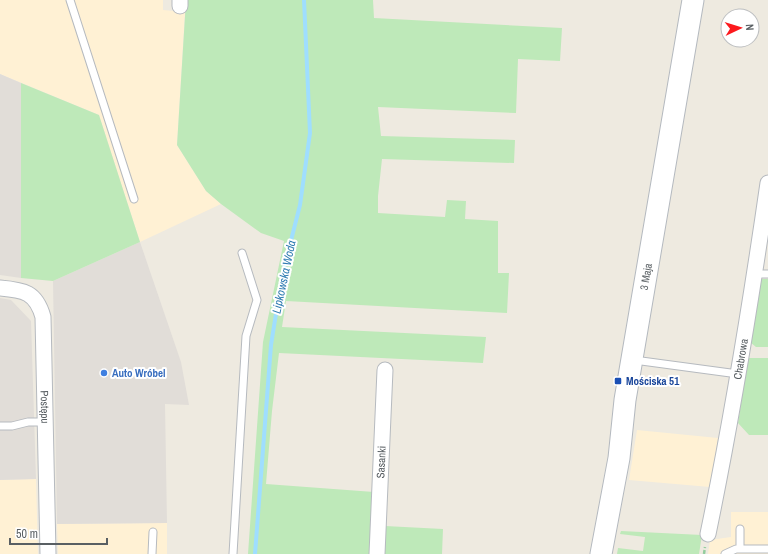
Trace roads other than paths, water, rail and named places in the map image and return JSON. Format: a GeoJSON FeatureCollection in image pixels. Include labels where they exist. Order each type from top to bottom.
{"type":"FeatureCollection","features":[{"type":"Feature","properties":{"kind":"main road","name":"3 Maja"},"geometry":{"type":"LineString","coordinates":[[601,554],[619,458],[625,400],[693,0]]}},
{"type":"Feature","properties":{"kind":"street","name":"Chabrowa"},"geometry":{"type":"LineString","coordinates":[[708,534],[728,438],[738,374],[762,274],[768,183]]}},
{"type":"Feature","properties":{"kind":"street","name":"Postępu"},"geometry":{"type":"LineString","coordinates":[[0,288],[22,290],[30,295],[40,306],[43,317],[48,554]]}},
{"type":"Feature","properties":{"kind":"street","name":"Sasanki"},"geometry":{"type":"LineString","coordinates":[[377,554],[385,370]]}},
{"type":"Feature","properties":{"kind":"lane"},"geometry":{"type":"LineString","coordinates":[[70,0],[134,199]]}},
{"type":"Feature","properties":{"kind":"lane"},"geometry":{"type":"LineString","coordinates":[[232,554],[246,336],[257,300],[242,253]]}},
{"type":"Feature","properties":{"kind":"lane"},"geometry":{"type":"LineString","coordinates":[[632,360],[738,374]]}},
{"type":"Feature","properties":{"kind":"lane"},"geometry":{"type":"LineString","coordinates":[[0,426],[12,426],[28,422],[46,422]]}},
{"type":"Feature","properties":{"kind":"lane"},"geometry":{"type":"LineString","coordinates":[[740,529],[740,549]]}},
{"type":"Feature","properties":{"kind":"lane"},"geometry":{"type":"LineString","coordinates":[[152,554],[153,532]]}},
{"type":"Feature","properties":{"kind":"lane"},"geometry":{"type":"LineString","coordinates":[[725,554],[736,549],[768,549]]}},
{"type":"Feature","properties":{"kind":"waterway","name":"Lipkowska Woda"},"geometry":{"type":"LineString","coordinates":[[255,554],[271,345],[282,276],[300,205],[310,133],[304,0]]}},
{"type":"Feature","properties":{"kind":"place","name":"Auto Wróbel"},"geometry":{"type":"Point","coordinates":[104,373]}},
{"type":"Feature","properties":{"kind":"place","name":"Mościska 51"},"geometry":{"type":"Point","coordinates":[618,381]}}]}
